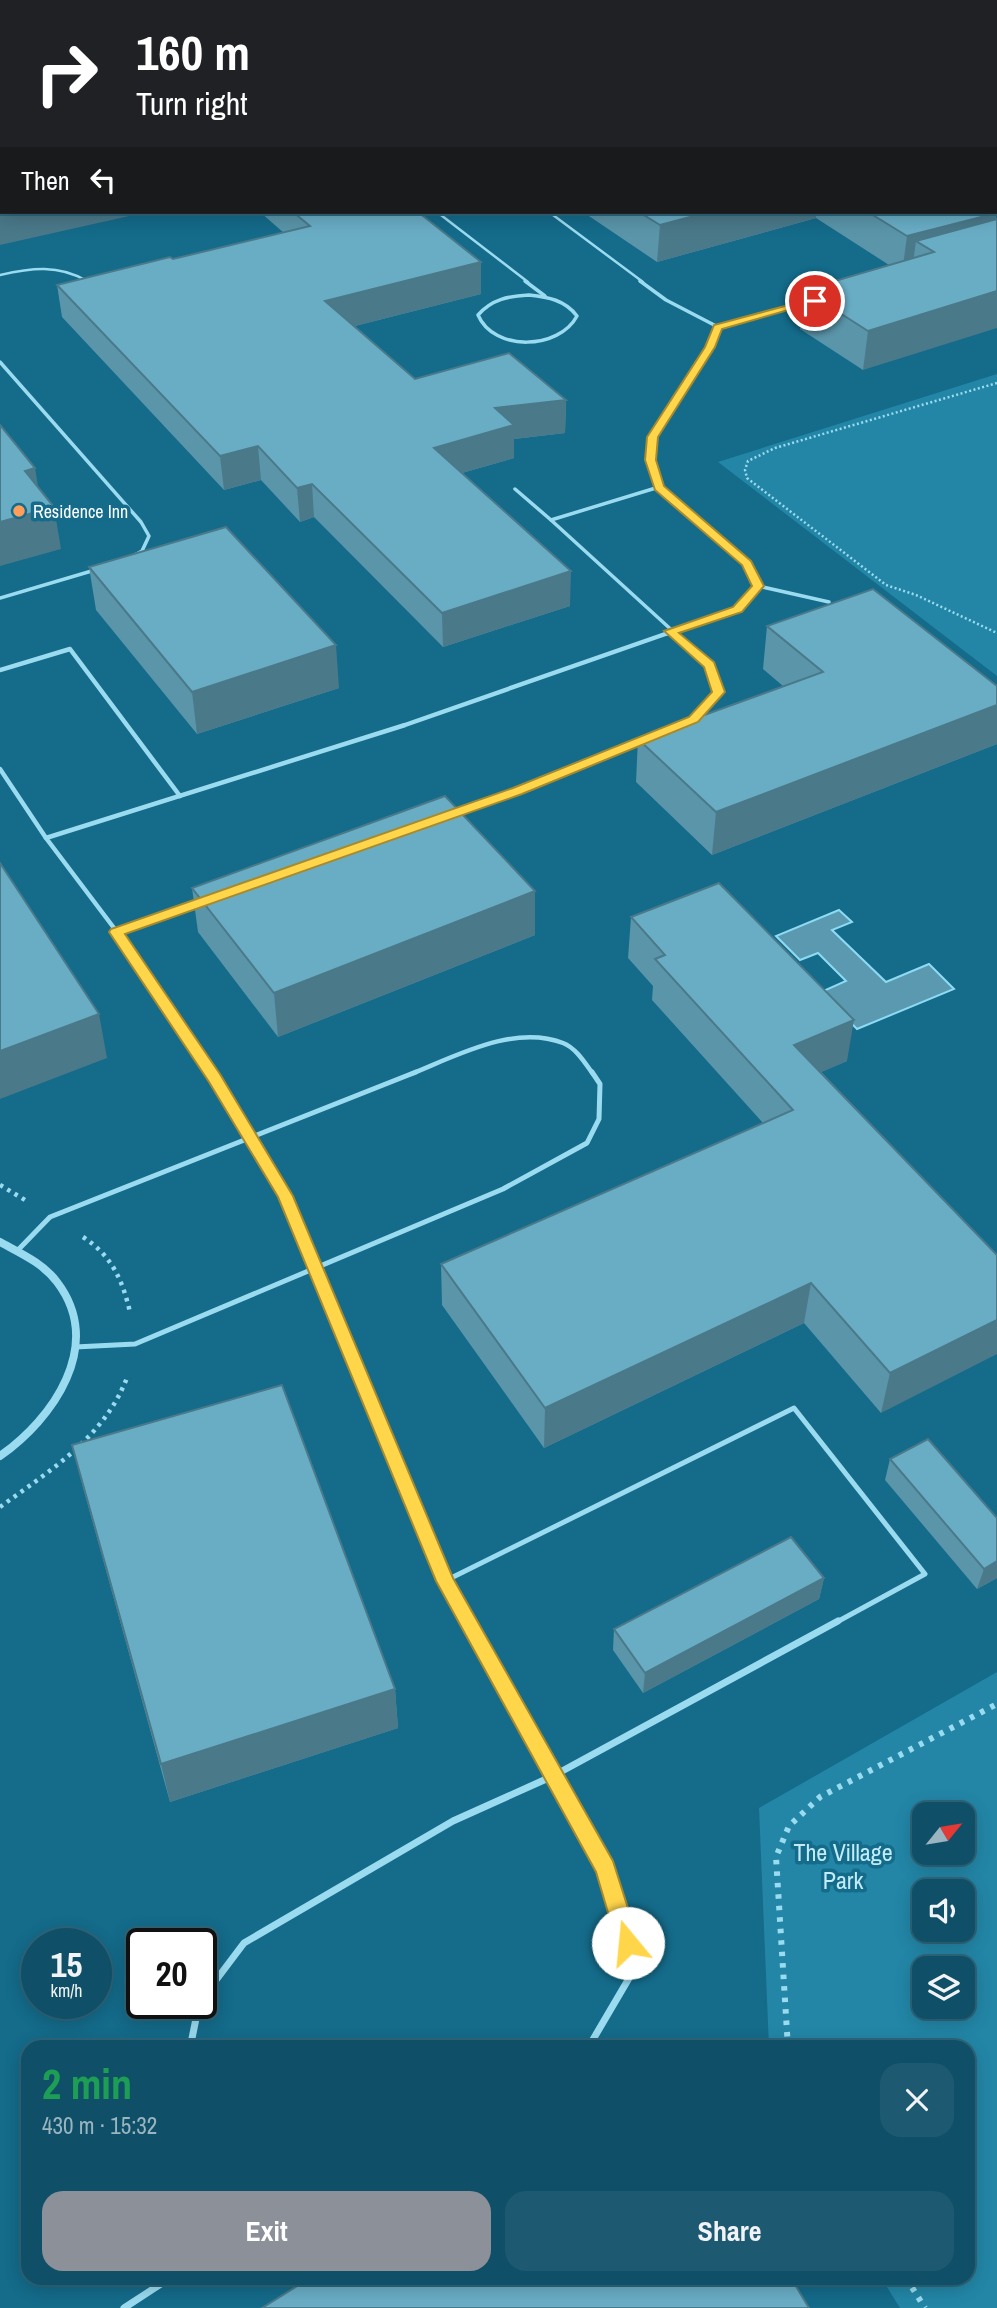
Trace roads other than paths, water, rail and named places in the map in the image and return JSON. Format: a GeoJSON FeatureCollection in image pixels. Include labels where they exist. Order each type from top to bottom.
{"type":"FeatureCollection","features":[{"type":"Feature","properties":{"kind":"street"},"geometry":{"type":"LineString","coordinates":[[0,1242],[36,1260],[63,1290],[76,1327],[73,1368],[53,1409],[18,1446],[0,1456]]}},
{"type":"Feature","properties":{"kind":"lane"},"geometry":{"type":"LineString","coordinates":[[440,214],[547,296],[572,308],[578,316],[576,325],[568,333],[544,340],[517,341],[488,332],[479,323],[478,315],[495,300],[510,296],[547,296]]}},
{"type":"Feature","properties":{"kind":"lane"},"geometry":{"type":"LineString","coordinates":[[552,214],[666,300],[718,327],[815,301]]}},
{"type":"Feature","properties":{"kind":"lane"},"geometry":{"type":"LineString","coordinates":[[0,275],[39,267],[73,272],[93,285]]}},
{"type":"Feature","properties":{"kind":"lane"},"geometry":{"type":"LineString","coordinates":[[718,327],[710,347],[652,437],[651,460],[659,487],[747,563],[758,586]]}},
{"type":"Feature","properties":{"kind":"lane"},"geometry":{"type":"LineString","coordinates":[[0,362],[141,522],[149,536],[142,551],[131,557]]}},
{"type":"Feature","properties":{"kind":"lane"},"geometry":{"type":"LineString","coordinates":[[551,520],[659,487]]}},
{"type":"Feature","properties":{"kind":"lane"},"geometry":{"type":"LineString","coordinates":[[515,489],[710,665],[719,692],[693,719],[681,724]]}},
{"type":"Feature","properties":{"kind":"lane"},"geometry":{"type":"LineString","coordinates":[[0,597],[107,566]]}},
{"type":"Feature","properties":{"kind":"lane"},"geometry":{"type":"LineString","coordinates":[[758,586],[829,601]]}},
{"type":"Feature","properties":{"kind":"lane"},"geometry":{"type":"LineString","coordinates":[[46,838],[405,725],[737,609],[758,586]]}},
{"type":"Feature","properties":{"kind":"lane"},"geometry":{"type":"LineString","coordinates":[[0,670],[70,649],[180,796]]}},
{"type":"Feature","properties":{"kind":"lane"},"geometry":{"type":"LineString","coordinates":[[453,813],[517,791],[655,735]]}},
{"type":"Feature","properties":{"kind":"lane"},"geometry":{"type":"LineString","coordinates":[[0,769],[46,838],[117,932],[214,1078],[285,1196],[445,1581],[605,1868],[635,1968],[593,2040]]}},
{"type":"Feature","properties":{"kind":"lane"},"geometry":{"type":"LineString","coordinates":[[117,932],[207,900]]}},
{"type":"Feature","properties":{"kind":"lane"},"geometry":{"type":"LineString","coordinates":[[16,1251],[50,1217],[481,1046],[526,1037],[564,1043],[582,1058],[600,1084],[599,1119],[587,1143],[503,1189],[315,1270],[135,1343],[75,1348]]}},
{"type":"Feature","properties":{"kind":"lane"},"geometry":{"type":"LineString","coordinates":[[217,1979],[244,1943],[453,1821],[553,1776],[925,1574],[794,1408],[445,1581]]}},
{"type":"Feature","properties":{"kind":"lane"},"geometry":{"type":"LineString","coordinates":[[192,2040],[196,2019]]}},
{"type":"Feature","properties":{"kind":"lane"},"geometry":{"type":"LineString","coordinates":[[124,2308],[159,2285]]}},
{"type":"Feature","properties":{"kind":"place","name":"Residence Inn"},"geometry":{"type":"Point","coordinates":[19,511]}},
{"type":"Feature","properties":{"kind":"park label","name":"The Village Park"},"geometry":{"type":"Point","coordinates":[843,1866]}}]}
